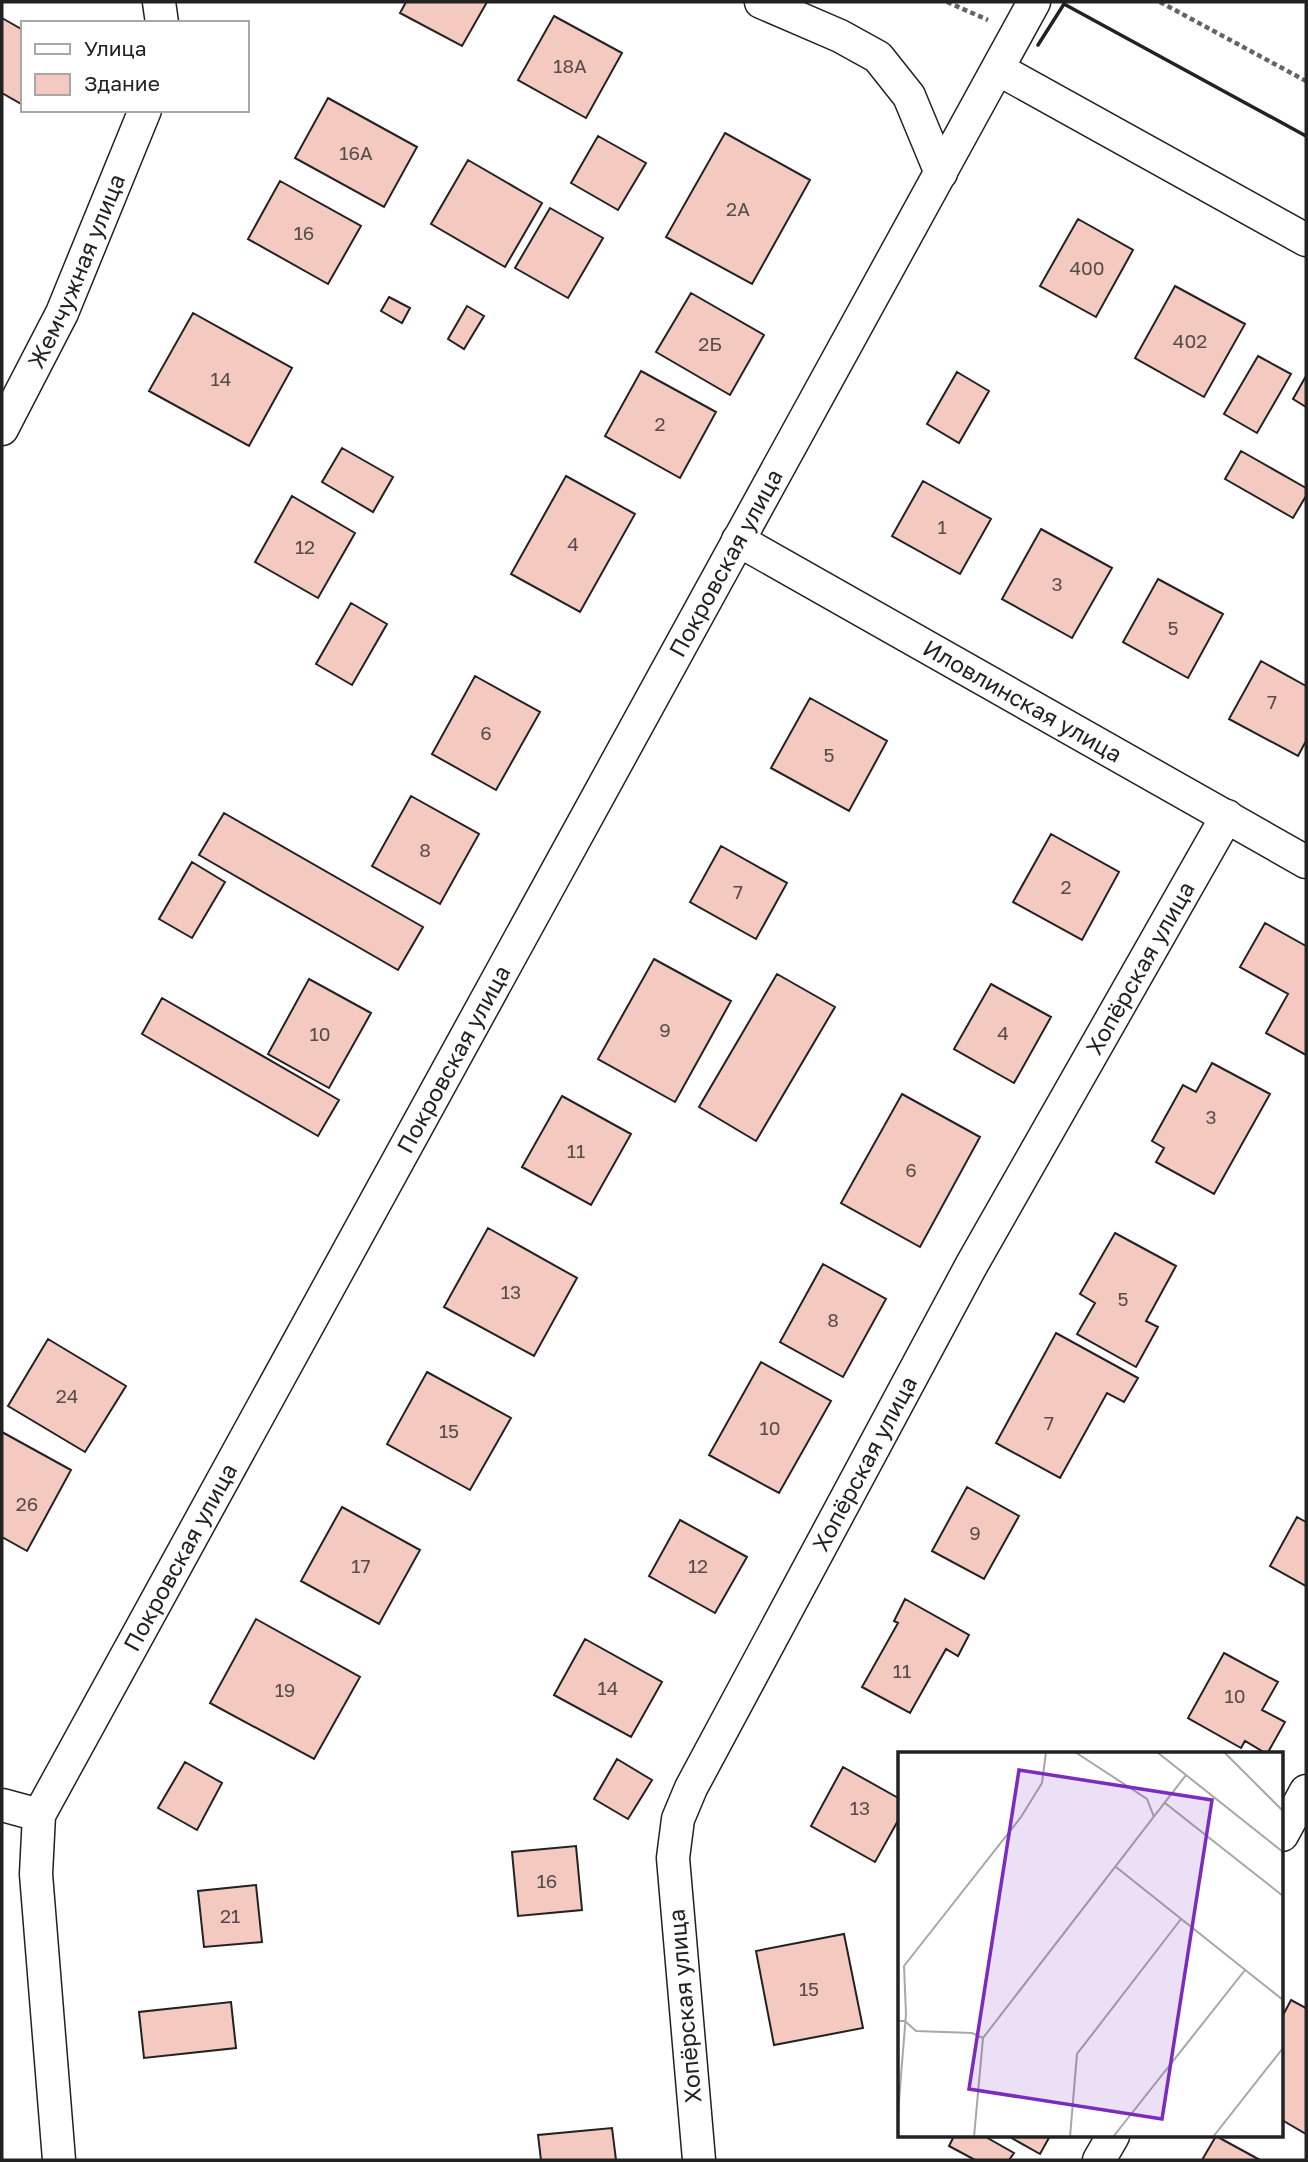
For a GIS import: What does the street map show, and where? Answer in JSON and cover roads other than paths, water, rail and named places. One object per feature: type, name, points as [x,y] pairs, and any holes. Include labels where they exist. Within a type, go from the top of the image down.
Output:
[{"type":"street","points":[[159,2],[162,21]]},
{"type":"street","points":[[761,2],[840,36],[878,57],[909,96],[941,173]]},
{"type":"street","name":"Покровская улица","points":[[59,2160],[36,1874],[38,1815],[1034,2]]},
{"type":"street","points":[[998,69],[1306,240]]},
{"type":"street","name":"Жемчужная улица","points":[[2,429],[62,313],[144,112]]},
{"type":"street","name":"Иловлинская улица","points":[[738,540],[1306,862]]},
{"type":"street","name":"Хопёрская улица","points":[[699,2160],[673,1858],[678,1819],[691,1788],[971,1266],[1227,816]]},
{"type":"street","points":[[1284,1831],[1306,1791]]},
{"type":"street","points":[[2,1805],[38,1815]]},
{"type":"street","points":[[1099,2160],[1112,2138]]}]
